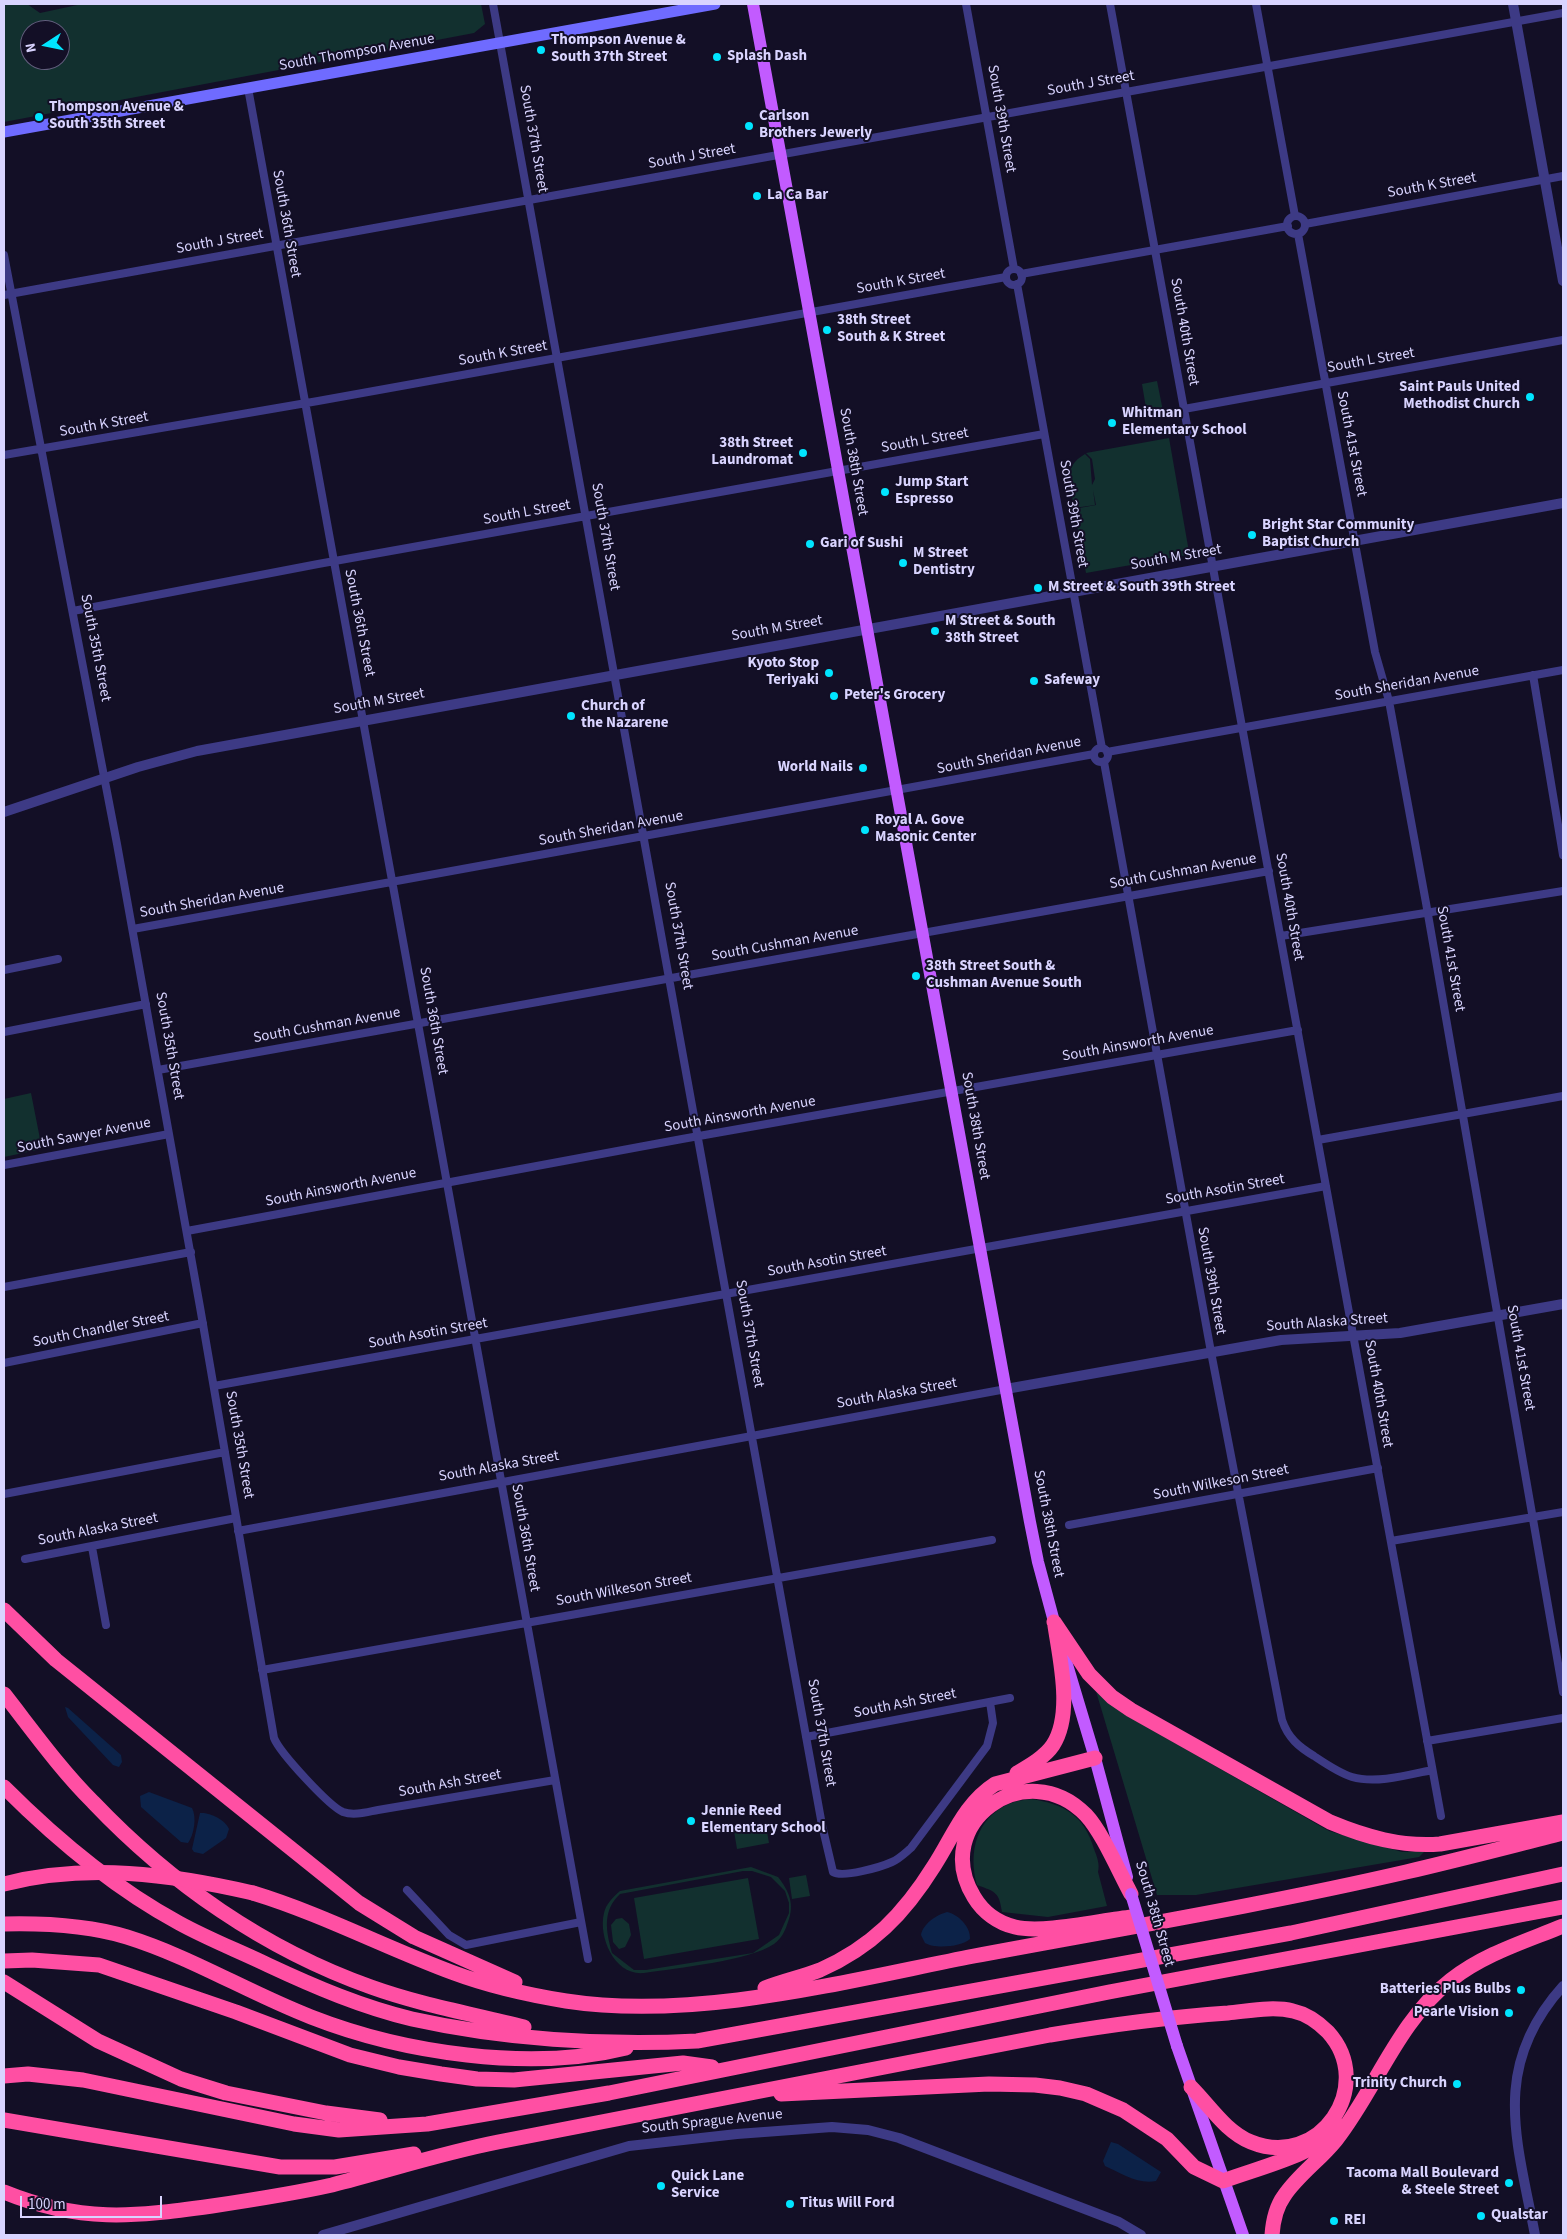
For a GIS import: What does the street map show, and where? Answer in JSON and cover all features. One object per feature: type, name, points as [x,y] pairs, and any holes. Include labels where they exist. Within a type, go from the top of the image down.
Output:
[{"type":"highway","points":[[4,1610],[56,1660],[359,1903],[384,1920],[438,1949],[495,1974],[565,2001]]},
{"type":"highway","points":[[733,1999],[818,1970],[853,1954],[870,1943],[884,1931],[917,1892],[970,1806],[995,1784],[1035,1762],[1053,1745],[1058,1734],[1063,1702],[1063,1680],[1054,1622]]},
{"type":"highway","points":[[1054,1622],[1098,1685],[1125,1706],[1322,1817],[1356,1833],[1380,1840],[1420,1846],[1563,1822]]},
{"type":"highway","points":[[4,1694],[68,1775],[138,1846],[192,1892],[258,1934],[293,1954],[377,1989],[444,2009],[571,2040]]},
{"type":"highway","points":[[995,1784],[1095,1758]]},
{"type":"highway","points":[[4,1787],[24,1808],[90,1863],[178,1922],[307,1983],[368,2007],[465,2029],[571,2040],[640,2044],[697,2042],[1291,1933],[1563,1874]]},
{"type":"highway","points":[[1131,1894],[1094,1826],[1078,1808],[1061,1797],[1032,1790],[1010,1794],[990,1805],[976,1818],[970,1828],[963,1858],[968,1886],[983,1910],[1000,1922],[1014,1927],[1039,1929],[1274,1899]]},
{"type":"highway","points":[[4,1884],[64,1874],[122,1872],[157,1874],[253,1893],[296,1906],[458,1975],[565,2001],[611,2006],[664,2006],[795,1990],[1274,1899],[1405,1872],[1563,1833]]},
{"type":"highway","points":[[4,2076],[28,2074],[82,2080],[294,2124],[339,2130],[427,2124],[538,2107],[1367,1942],[1563,1907]]},
{"type":"highway","points":[[4,1924],[63,1925],[126,1937],[157,1948],[312,2018],[391,2041],[436,2050],[482,2056],[536,2058],[600,2054],[640,2044]]},
{"type":"highway","points":[[1272,2235],[1276,2212],[1284,2196],[1336,2140],[1415,2018],[1438,1992],[1450,1981],[1487,1957],[1563,1926]]},
{"type":"highway","points":[[4,1961],[32,1960],[99,1965],[236,2012],[350,2055],[399,2068],[450,2076],[477,2080],[514,2080],[683,2063],[724,2069]]},
{"type":"highway","points":[[6,1984],[98,2041],[181,2079],[226,2093],[326,2113],[427,2124]]},
{"type":"highway","points":[[4,2192],[26,2201],[69,2212],[110,2217],[146,2216],[292,2193],[485,2145],[663,2109],[1081,2030],[1180,2017],[1264,2010],[1292,2010],[1314,2019],[1334,2039],[1346,2069],[1347,2084],[1336,2116],[1316,2135],[1303,2143],[1277,2148],[1262,2146],[1239,2136],[1191,2088]]},
{"type":"highway","points":[[663,2109],[790,2093],[990,2084],[1035,2085],[1086,2094],[1123,2110],[1167,2139],[1194,2167],[1223,2182],[1314,2149],[1347,2124]]},
{"type":"highway","points":[[4,2120],[280,2167],[335,2167],[485,2145]]},
{"type":"main road","name":"South Thompson Avenue","points":[[4,132],[715,4]]},
{"type":"main road","name":"South 38th Street","points":[[753,4],[1038,1562],[1095,1758],[1131,1894],[1177,2046],[1243,2235]]},
{"type":"street","name":"South 37th Street","points":[[493,4],[645,837],[806,1737],[833,1872],[848,1874],[884,1865],[896,1860],[911,1848],[987,1746],[993,1723],[990,1702]]},
{"type":"street","name":"South 39th Street","points":[[966,4],[1014,269]]},
{"type":"street","name":"South 40th Street","points":[[1110,4],[1441,1816]]},
{"type":"street","points":[[1256,4],[1295,216]]},
{"type":"street","points":[[1512,4],[1563,281]]},
{"type":"street","name":"South J Street","points":[[8,294],[1563,13]]},
{"type":"street","name":"South 36th Street","points":[[248,88],[420,1024],[475,1339],[588,1959]]},
{"type":"street","name":"South K Street","points":[[1305,224],[1563,176]]},
{"type":"street","points":[[1295,216],[1300,217],[1305,224],[1304,229],[1298,234],[1292,233],[1288,226],[1290,219],[1295,216]]},
{"type":"street","points":[[1022,274],[1021,281],[1017,284],[1009,283],[1006,276],[1009,270],[1014,269],[1022,274],[1288,226]]},
{"type":"street","name":"South 41st Street","points":[[1298,234],[1375,652],[1389,701],[1428,913],[1563,1692]]},
{"type":"street","name":"South 35th Street","points":[[4,256],[8,294],[73,611],[133,929],[214,1386],[272,1731],[278,1747],[333,1805],[349,1813]]},
{"type":"street","name":"South K Street","points":[[4,455],[557,359],[1006,276]]},
{"type":"street","name":"South 39th Street","points":[[1017,284],[1073,591],[1105,750]]},
{"type":"street","name":"South L Street","points":[[1184,409],[1563,340]]},
{"type":"street","name":"South L Street","points":[[73,611],[1044,434]]},
{"type":"street","name":"South M Street","points":[[4,812],[104,778],[196,750],[1563,503]]},
{"type":"street","name":"South Sheridan Avenue","points":[[1105,750],[1243,729],[1563,670]]},
{"type":"street","points":[[1533,675],[1563,855]]},
{"type":"street","points":[[1098,749],[1105,750],[1108,758],[1104,762],[1098,762],[1094,754],[1098,749]]},
{"type":"street","name":"South Sheridan Avenue","points":[[133,929],[1094,754]]},
{"type":"street","name":"South 39th Street","points":[[1104,762],[1237,1494],[1283,1724],[1288,1735],[1297,1744],[1325,1763],[1358,1778],[1378,1778],[1432,1770]]},
{"type":"street","name":"South Cushman Avenue","points":[[158,1070],[1269,871]]},
{"type":"street","points":[[1281,936],[1563,891]]},
{"type":"street","points":[[4,970],[58,959]]},
{"type":"street","points":[[4,1032],[146,1004]]},
{"type":"street","name":"South Ainsworth Avenue","points":[[187,1231],[698,1136],[1298,1030]]},
{"type":"street","points":[[1318,1140],[1563,1096]]},
{"type":"street","name":"South Sawyer Avenue","points":[[4,1165],[169,1134]]},
{"type":"street","name":"South Asotin Street","points":[[214,1386],[1326,1186]]},
{"type":"street","points":[[4,1287],[190,1252]]},
{"type":"street","name":"South Alaska Street","points":[[238,1530],[1292,1338],[1354,1337],[1400,1333],[1563,1304]]},
{"type":"street","name":"South Chandler Street","points":[[4,1363],[203,1323]]},
{"type":"street","points":[[4,1494],[225,1452]]},
{"type":"street","name":"South Wilkeson Street","points":[[1069,1525],[1378,1468]]},
{"type":"street","points":[[1391,1541],[1563,1512]]},
{"type":"street","name":"South Alaska Street","points":[[26,1559],[236,1518]]},
{"type":"street","name":"South Wilkeson Street","points":[[262,1670],[526,1621],[992,1540]]},
{"type":"street","points":[[92,1547],[106,1625]]},
{"type":"street","name":"South Ash Street","points":[[806,1737],[1010,1698]]},
{"type":"street","points":[[1427,1741],[1563,1718]]},
{"type":"street","name":"South Ash Street","points":[[349,1813],[378,1810],[555,1780]]},
{"type":"street","points":[[407,1890],[449,1936],[466,1945],[581,1922]]},
{"type":"street","points":[[1535,2235],[1516,2140],[1513,2101],[1517,2073],[1525,2045],[1546,2005],[1563,1986]]},
{"type":"street","name":"South Sprague Avenue","points":[[323,2235],[354,2231],[629,2146],[745,2133],[832,2127],[868,2130],[899,2138],[1102,2215],[1125,2225],[1141,2235]]},
{"type":"green space","points":[[4,4],[27,4],[40,13],[82,4],[481,4],[485,24],[474,33],[4,122]]},
{"type":"green space","points":[[1157,381],[1163,411],[1147,414],[1142,384]]},
{"type":"green space","points":[[1169,438],[1189,552],[1187,555],[1086,573],[1074,509],[1096,505],[1093,490],[1095,505],[1074,508],[1069,477],[1073,465],[1085,454],[1090,459],[1092,485],[1095,479],[1092,459],[1086,453]]},
{"type":"green space","points":[[31,1093],[42,1149],[4,1157],[4,1099]]},
{"type":"green space","points":[[1095,1688],[1122,1713],[1329,1831],[1402,1852],[1425,1851],[1419,1857],[1196,1895],[1157,1895]]},
{"type":"green space","points":[[1031,1799],[1063,1808],[1071,1813],[1085,1828],[1097,1858],[1098,1872],[1107,1906],[1048,1917],[1002,1912],[1000,1900],[996,1894],[977,1885],[974,1873],[974,1849],[982,1827],[998,1810],[1011,1803]]},
{"type":"green space","points":[[766,1826],[769,1843],[737,1849],[734,1831]]},
{"type":"green space","points":[[751,1867],[778,1877],[788,1893],[791,1909],[787,1925],[781,1937],[774,1944],[763,1950],[748,1955],[712,1963],[644,1973],[634,1972],[617,1962],[606,1944],[604,1933],[605,1910],[610,1901],[620,1891]],"holes":[[[743,1871],[752,1871],[771,1877],[785,1891],[789,1903],[789,1913],[779,1935],[753,1953],[646,1970],[634,1970],[612,1953],[607,1929],[608,1914],[610,1907],[620,1894]]]},
{"type":"green space","points":[[806,1875],[810,1896],[792,1899],[789,1878]]},
{"type":"green space","points":[[748,1878],[759,1939],[644,1959],[634,1898]]},
{"type":"green space","points":[[622,1918],[629,1924],[631,1935],[625,1947],[619,1949],[613,1942],[611,1925],[616,1919]]},
{"type":"water","points":[[65,1707],[121,1755],[122,1762],[119,1767],[113,1765],[68,1717]]},
{"type":"water","points":[[149,1792],[192,1808],[194,1812],[194,1826],[188,1843],[181,1842],[141,1807],[140,1796]]},
{"type":"water","points":[[200,1813],[217,1817],[229,1829],[226,1838],[203,1854],[194,1852],[192,1849]]},
{"type":"water","points":[[947,1912],[955,1915],[963,1922],[970,1934],[970,1939],[961,1944],[948,1946],[935,1946],[925,1943],[921,1935],[924,1927],[934,1918]]},
{"type":"water","points":[[1111,2142],[1118,2144],[1161,2172],[1156,2181],[1137,2180],[1105,2166],[1103,2161]]},
{"type":"place","name":"Thompson Avenue & South 37th Street","points":[[541,50]]},
{"type":"place","name":"Splash Dash","points":[[717,57]]},
{"type":"place","name":"Thompson Avenue & South 35th Street","points":[[39,117]]},
{"type":"place","name":"Carlson Brothers Jewerly","points":[[749,126]]},
{"type":"place","name":"La Ca Bar","points":[[757,196]]},
{"type":"place","name":"38th Street South & K Street","points":[[827,330]]},
{"type":"place","name":"Saint Pauls United Methodist Church","points":[[1530,397]]},
{"type":"place","name":"Whitman Elementary School","points":[[1112,423]]},
{"type":"place","name":"38th Street Laundromat","points":[[803,453]]},
{"type":"place","name":"Jump Start Espresso","points":[[885,492]]},
{"type":"place","name":"Bright Star Community Baptist Church","points":[[1252,535]]},
{"type":"place","name":"Gari of Sushi","points":[[810,544]]},
{"type":"place","name":"M Street Dentistry","points":[[903,563]]},
{"type":"place","name":"M Street & South 39th Street","points":[[1038,588]]},
{"type":"place","name":"M Street & South 38th Street","points":[[935,631]]},
{"type":"place","name":"Kyoto Stop Teriyaki","points":[[829,673]]},
{"type":"place","name":"Safeway","points":[[1034,681]]},
{"type":"place","name":"Peter's Grocery","points":[[834,696]]},
{"type":"place","name":"Church of the Nazarene","points":[[571,716]]},
{"type":"place","name":"World Nails","points":[[863,768]]},
{"type":"place","name":"Royal A. Gove Masonic Center","points":[[865,830]]},
{"type":"place","name":"38th Street South & Cushman Avenue South","points":[[916,976]]},
{"type":"place","name":"Jennie Reed Elementary School","points":[[691,1821]]},
{"type":"place","name":"Batteries Plus Bulbs","points":[[1521,1990]]},
{"type":"place","name":"Pearle Vision","points":[[1509,2013]]},
{"type":"place","name":"Trinity Church","points":[[1457,2084]]},
{"type":"place","name":"Tacoma Mall Boulevard & Steele Street","points":[[1509,2183]]},
{"type":"place","name":"Quick Lane Service","points":[[661,2186]]},
{"type":"place","name":"Titus Will Ford","points":[[790,2204]]},
{"type":"place","name":"Qualstar","points":[[1481,2216]]},
{"type":"place","name":"REI","points":[[1334,2221]]}]
